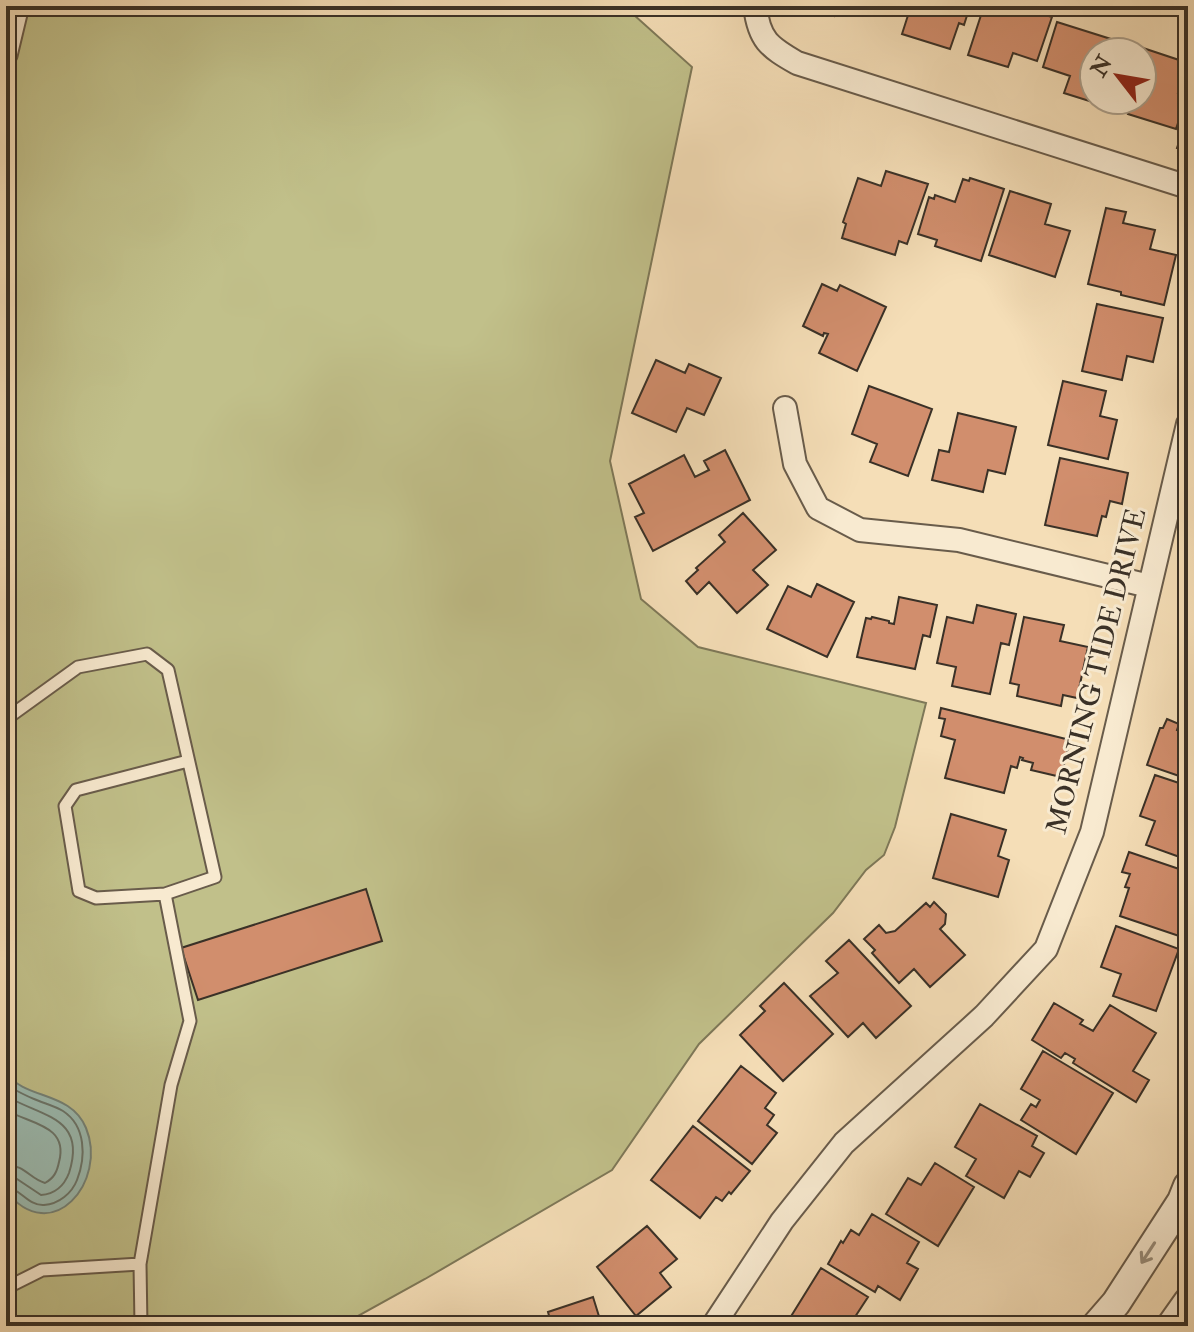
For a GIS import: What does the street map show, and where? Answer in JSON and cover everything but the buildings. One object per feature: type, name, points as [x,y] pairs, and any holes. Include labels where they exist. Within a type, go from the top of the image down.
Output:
[{"type":"street","points":[[755,6],[757,22],[770,47],[797,63],[1188,187]]},
{"type":"street","points":[[785,408],[795,464],[818,508],[860,530],[959,540],[1149,586]]},
{"type":"street","name":"MORNING TIDE DRIVE","points":[[715,1325],[782,1221],[844,1143],[984,1016],[1046,949],[1092,832],[1188,424]]},
{"type":"street","points":[[1096,1326],[1116,1303],[1182,1201],[1188,1186]]},
{"type":"street","points":[[1171,1326],[1188,1302]]},
{"type":"lane","points":[[6,64],[11,56],[23,6]]},
{"type":"lane","points":[[6,719],[78,667],[147,654],[168,670],[215,877],[165,894],[96,898],[79,891],[65,806],[76,790],[188,761]]},
{"type":"lane","points":[[141,1326],[140,1264],[171,1085],[190,1021],[165,894]]},
{"type":"lane","points":[[6,1288],[42,1270],[140,1264]]},
{"type":"shaded area","points":[[6,6],[624,6],[692,67],[610,461],[641,599],[698,647],[926,703],[895,827],[884,855],[866,870],[833,913],[699,1044],[612,1170],[340,1326],[6,1326]]},
{"type":"water","points":[[6,1073],[25,1088],[70,1108],[86,1128],[91,1148],[89,1168],[82,1187],[72,1201],[57,1211],[41,1213],[24,1207],[6,1191]]}]
